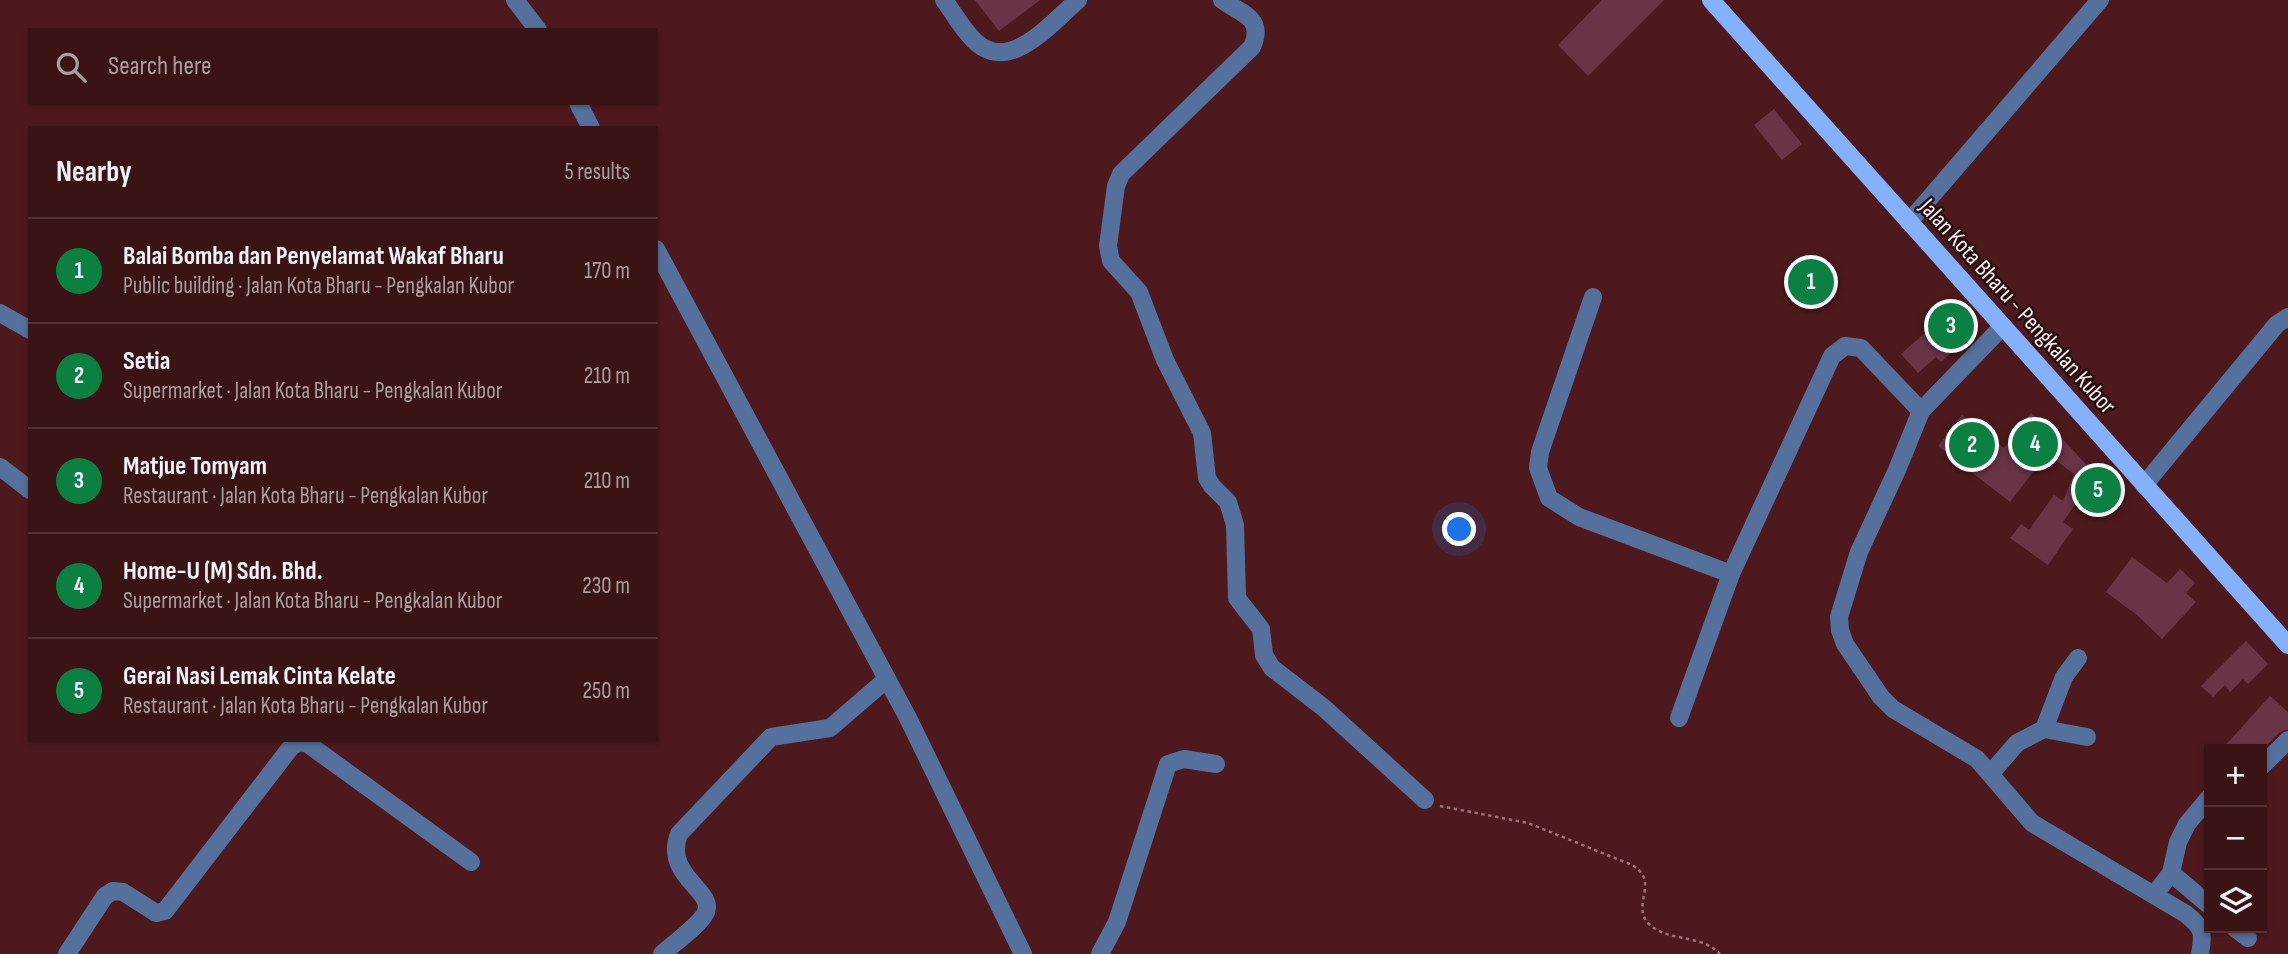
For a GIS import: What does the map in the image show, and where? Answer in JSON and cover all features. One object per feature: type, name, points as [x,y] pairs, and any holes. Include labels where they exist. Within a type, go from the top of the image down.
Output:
[{"type":"main road","name":"Jalan Kota Bharu - Pengkalan Kubor","points":[[1711,0],[2288,645]]},
{"type":"street","points":[[515,0],[536,28]]},
{"type":"street","points":[[944,0],[971,38],[988,51],[1004,53],[1022,48],[1078,0]]},
{"type":"street","points":[[1222,0],[1254,22],[1256,35],[1252,47],[1121,174],[1116,186],[1109,256],[1139,292],[1165,360],[1202,433],[1207,478],[1228,502],[1235,525],[1237,598],[1261,629],[1266,660],[1272,668],[1324,708],[1425,800]]},
{"type":"street","points":[[1909,222],[2100,0]]},
{"type":"street","points":[[579,105],[590,126]]},
{"type":"street","points":[[658,253],[887,679],[1023,954]]},
{"type":"street","points":[[1593,298],[1539,452],[1538,468],[1549,498],[1579,517],[1731,574]]},
{"type":"street","points":[[0,313],[28,329]]},
{"type":"street","points":[[2144,485],[2277,324],[2288,317]]},
{"type":"street","points":[[2003,326],[1922,411],[1859,552],[1839,617],[1840,630],[1845,645],[1887,703],[1977,759],[2035,825],[2186,914],[2203,935],[2200,954]]},
{"type":"street","points":[[1679,718],[1731,574],[1827,363],[1838,350],[1853,345],[1868,353],[1922,411]]},
{"type":"street","points":[[0,467],[28,488]]},
{"type":"street","points":[[2044,729],[2064,677],[2078,657]]},
{"type":"street","points":[[662,954],[700,920],[706,913],[707,906],[704,898],[678,865],[675,854],[679,834],[771,737],[830,728],[887,679]]},
{"type":"street","points":[[1992,773],[2017,743],[2044,729],[2087,737]]},
{"type":"street","points":[[2267,761],[2288,740]]},
{"type":"street","points":[[67,954],[105,896],[113,891],[122,892],[156,913],[165,911],[291,747],[299,742],[308,744],[471,862]]},
{"type":"street","points":[[1100,954],[1117,922],[1168,764],[1184,759],[1216,764]]},
{"type":"street","points":[[2154,895],[2171,873],[2178,842],[2187,824],[2204,804]]},
{"type":"street","points":[[2171,873],[2204,901]]},
{"type":"path","points":[[1425,800],[1437,806],[1528,823],[1632,865],[1642,873],[1646,884],[1642,910],[1647,922],[1658,930],[1707,945],[1720,954]]},
{"type":"building","points":[[975,0],[1040,0],[999,31]]},
{"type":"building","points":[[1602,0],[1664,0],[1588,76],[1558,45]]},
{"type":"building","points":[[1774,109],[1802,144],[1782,160],[1754,125]]},
{"type":"building","points":[[1952,309],[1973,332],[1941,362],[1936,357],[1918,373],[1901,354]]},
{"type":"building","points":[[2031,413],[2058,434],[2120,501],[2111,509],[2085,490],[2063,522],[2073,529],[2048,565],[2010,538],[2021,524],[2029,530],[2054,495],[2063,501],[2074,474],[2047,454],[2010,502],[1938,446],[1962,415],[2004,448]]},
{"type":"building","points":[[2132,557],[2167,583],[2180,569],[2195,583],[2186,593],[2196,602],[2162,639],[2138,616],[2106,592]]},
{"type":"building","points":[[2246,641],[2268,664],[2248,684],[2243,679],[2230,692],[2225,685],[2213,697],[2201,686]]},
{"type":"building","points":[[2270,696],[2288,712],[2288,729],[2280,732],[2267,745],[2227,744]]},
{"type":"place","name":"Balai Bomba dan Penyelamat Wakaf Bharu","points":[[1811,282]]},
{"type":"place","name":"Matjue Tomyam","points":[[1951,326]]},
{"type":"place","name":"Home-U (M) Sdn. Bhd.","points":[[2035,444]]},
{"type":"place","name":"Setia","points":[[1972,445]]},
{"type":"place","name":"Gerai Nasi Lemak Cinta Kelate","points":[[2098,490]]}]
